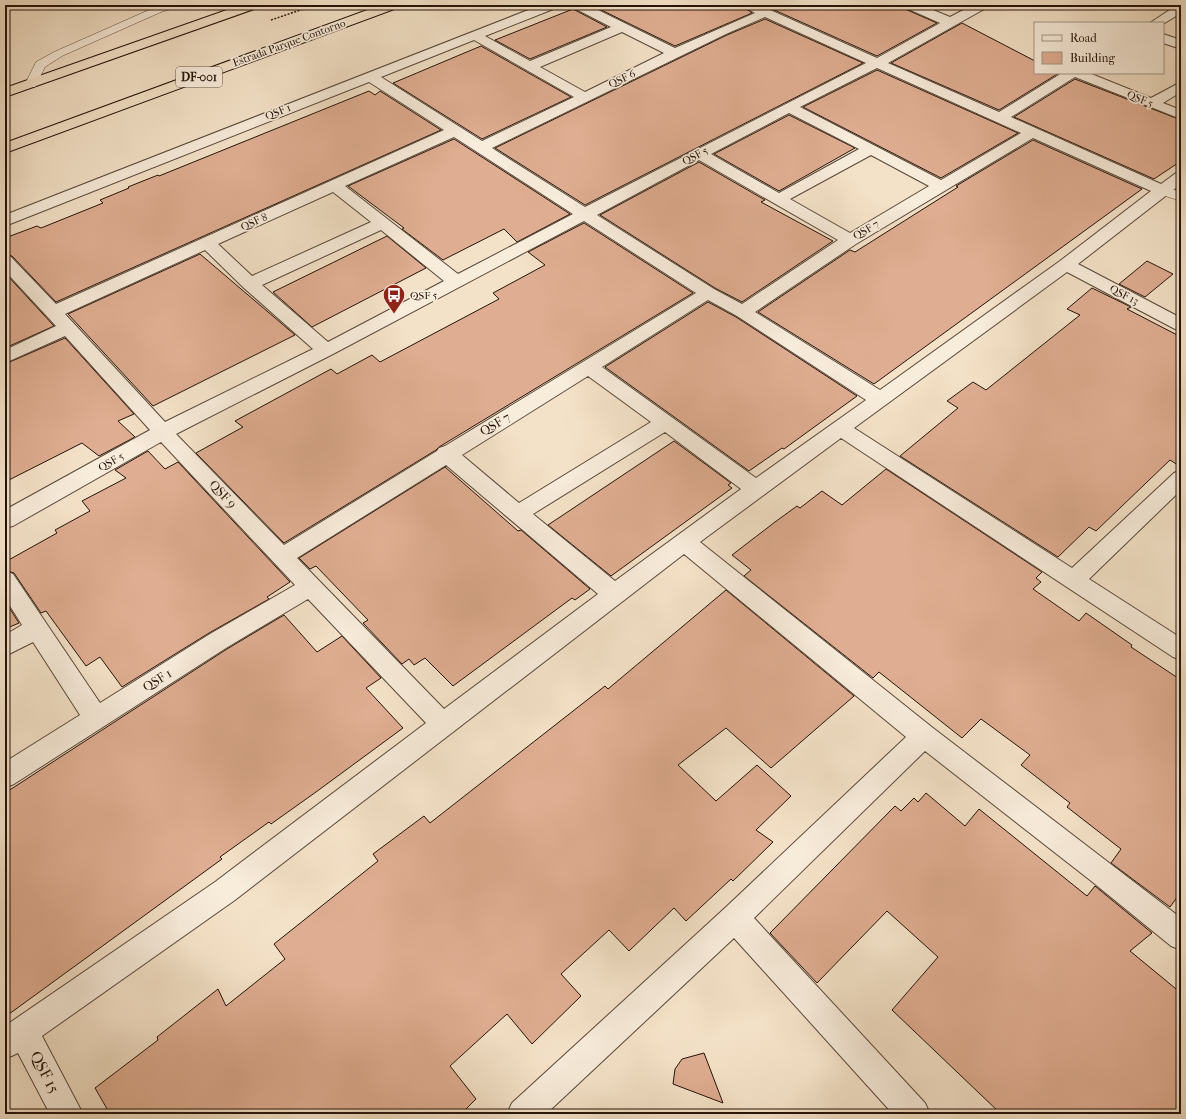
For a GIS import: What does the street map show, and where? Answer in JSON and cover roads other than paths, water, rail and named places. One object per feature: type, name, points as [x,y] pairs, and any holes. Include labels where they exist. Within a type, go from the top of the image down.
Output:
[{"type":"highway","points":[[5,93],[232,8],[253,5]]},
{"type":"highway","name":"Estrada Parque Contorno","points":[[5,148],[393,5]]},
{"type":"street","name":"QSF 1","points":[[5,221],[552,5]]},
{"type":"street","points":[[578,5],[674,53]]},
{"type":"street","points":[[748,5],[1171,193]]},
{"type":"street","points":[[910,5],[950,22]]},
{"type":"street","name":"QSF 5","points":[[5,520],[163,432],[457,282],[789,107],[877,63],[982,5]]},
{"type":"street","points":[[1158,22],[1181,8]]},
{"type":"street","name":"QSF 6","points":[[480,148],[674,53],[721,31],[765,13]]},
{"type":"street","points":[[530,66],[622,27]]},
{"type":"street","points":[[474,35],[584,97]]},
{"type":"street","points":[[1164,38],[1181,44]]},
{"type":"street","points":[[1001,117],[1070,74]]},
{"type":"street","name":"QSF 5","points":[[1080,74],[1181,115]]},
{"type":"street","points":[[369,76],[584,214],[882,400]]},
{"type":"street","points":[[1152,103],[1181,86]]},
{"type":"street","points":[[789,107],[941,186]]},
{"type":"street","name":"QSF 8","points":[[54,312],[454,131]]},
{"type":"street","name":"QSF 7","points":[[699,154],[850,240],[1032,132]]},
{"type":"street","points":[[779,199],[871,149]]},
{"type":"street","points":[[14,1038],[225,891],[444,726],[614,594],[756,489],[840,428],[882,400],[1066,265],[1171,193],[1181,176]]},
{"type":"street","points":[[335,186],[457,282]]},
{"type":"street","points":[[250,284],[383,223]]},
{"type":"street","points":[[743,312],[850,240]]},
{"type":"street","points":[[208,242],[250,284],[326,350]]},
{"type":"street","name":"QSF 9","points":[[5,261],[54,312],[163,432],[444,726]]},
{"type":"street","name":"QSF 13","points":[[1066,265],[1181,325]]},
{"type":"street","name":"QSF 7","points":[[283,556],[446,453],[590,367],[708,292]]},
{"type":"street","points":[[5,357],[67,328]]},
{"type":"street","points":[[590,367],[756,489]]},
{"type":"street","points":[[519,513],[665,423]]},
{"type":"street","points":[[840,428],[1181,650]]},
{"type":"street","points":[[446,453],[614,594]]},
{"type":"street","points":[[1074,579],[1180,481]]},
{"type":"street","points":[[685,542],[924,736],[1100,871],[1181,936]]},
{"type":"street","points":[[5,580],[96,718]]},
{"type":"street","name":"QSF 1","points":[[5,776],[218,641],[310,587]]},
{"type":"street","points":[[5,646],[37,628]]},
{"type":"street","points":[[534,1110],[924,736]]},
{"type":"street","points":[[735,918],[914,1114]]},
{"type":"street","name":"QSF 15","points":[[14,1038],[67,1114]]},
{"type":"lane","points":[[31,84],[40,65],[58,54],[154,8],[174,5]]},
{"type":"place","name":"QSF 5","points":[[394,314]]}]
